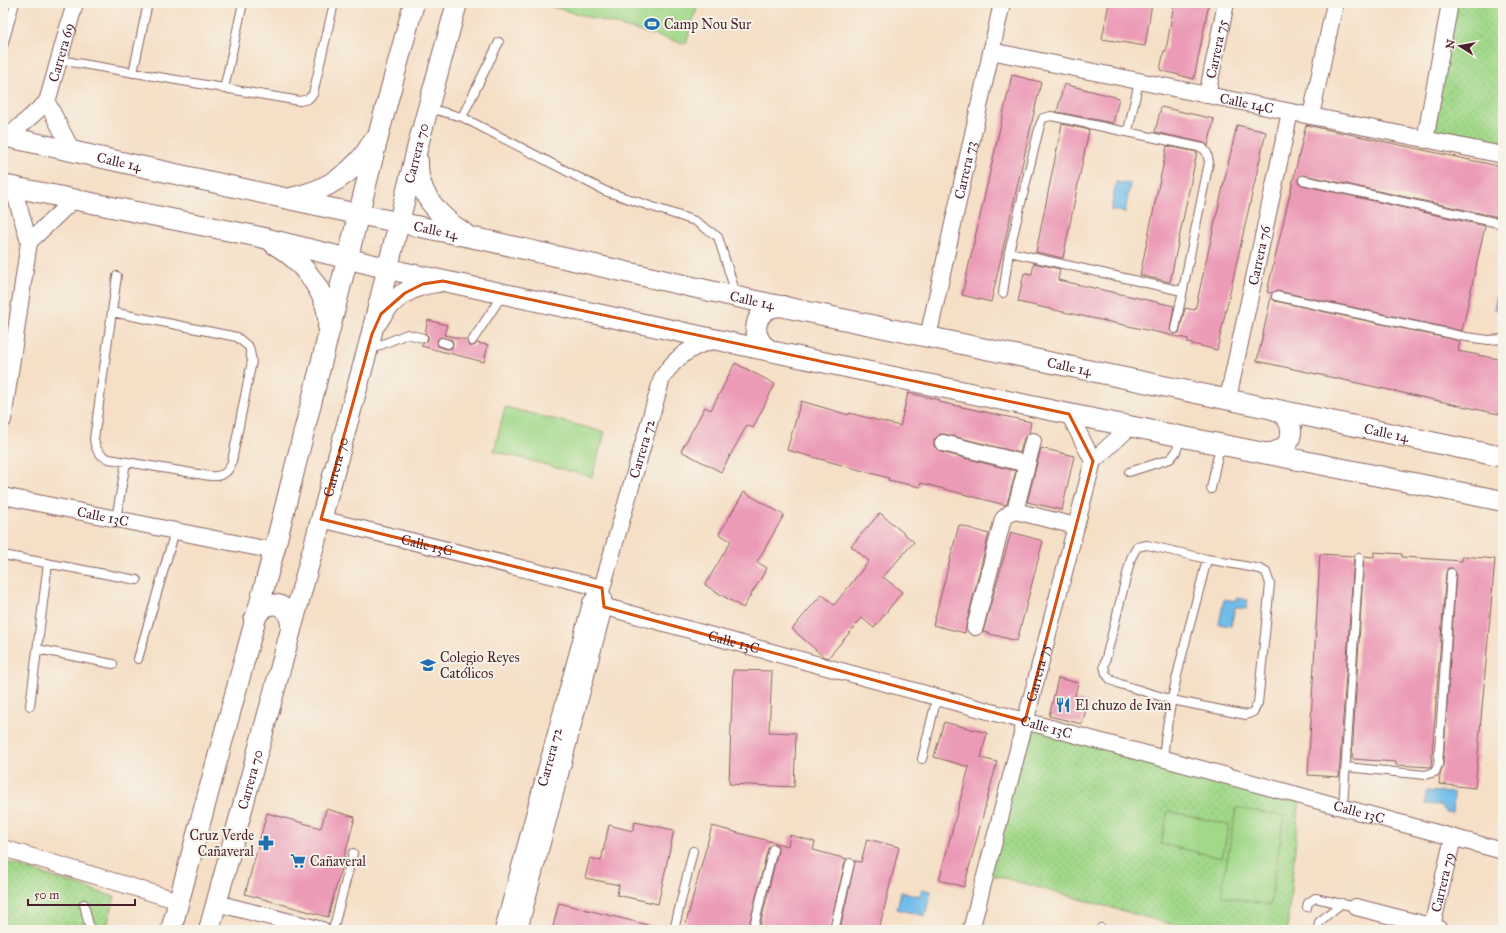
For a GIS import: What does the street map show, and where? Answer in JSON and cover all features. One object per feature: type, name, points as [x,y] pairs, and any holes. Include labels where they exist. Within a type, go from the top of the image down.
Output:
[{"type":"street","name":"Carrera 69","points":[[47,102],[75,3]]},
{"type":"street","points":[[171,930],[254,620],[274,551],[358,214],[414,3]]},
{"type":"street","name":"Carrera 70","points":[[208,930],[368,348],[419,142],[457,3]]},
{"type":"street","name":"Carrera 73","points":[[928,337],[1002,3]]},
{"type":"street","name":"Carrera 75","points":[[1207,96],[1226,3]]},
{"type":"street","points":[[1311,116],[1335,3]]},
{"type":"street","points":[[1425,140],[1450,3]]},
{"type":"street","name":"Calle 14C","points":[[991,52],[1503,155]]},
{"type":"street","points":[[6,137],[47,102],[72,151]]},
{"type":"street","name":"Carrera 76","points":[[1228,398],[1290,112]]},
{"type":"street","points":[[289,199],[326,187],[343,176],[358,162],[370,147],[380,128]]},
{"type":"street","name":"Calle 14","points":[[6,137],[488,241],[737,297],[1228,398],[1503,457]]},
{"type":"street","points":[[419,142],[418,164],[422,186],[433,206],[448,223],[467,235],[488,241]]},
{"type":"street","points":[[8,186],[260,237],[388,269],[1069,414],[1503,501]]},
{"type":"street","points":[[4,412],[29,242],[8,186]]},
{"type":"street","points":[[29,242],[73,200]]},
{"type":"street","points":[[260,237],[293,257],[306,270],[313,280],[324,304],[329,322],[327,339]]},
{"type":"street","points":[[368,348],[381,314],[396,299],[418,286],[443,281]]},
{"type":"street","points":[[772,351],[762,345],[759,340],[757,335],[757,323],[759,318],[766,310],[783,306]]},
{"type":"street","name":"Carrera 72","points":[[519,930],[602,588],[662,378],[672,364],[685,352],[701,344],[718,340]]},
{"type":"street","points":[[1263,452],[1270,453],[1284,448],[1291,436],[1290,421],[1286,416],[1273,408]]},
{"type":"street","points":[[1069,414],[1093,461],[1131,426]]},
{"type":"street","points":[[1015,511],[1033,440]]},
{"type":"street","points":[[943,443],[1027,464]]},
{"type":"street","name":"Carrera 75","points":[[971,930],[1093,461]]},
{"type":"street","name":"Calle 13C","points":[[3,496],[274,551]]},
{"type":"street","points":[[974,626],[1003,519],[1015,511],[1076,526]]},
{"type":"street","name":"Calle 13C","points":[[321,519],[602,588]]},
{"type":"street","points":[[254,620],[259,611],[267,605],[277,605],[286,609],[291,618],[291,628]]},
{"type":"street","name":"Carrera 72","points":[[503,930],[598,605]]},
{"type":"street","name":"Calle 13C","points":[[598,605],[1503,851]]},
{"type":"street","name":"Carrera 79","points":[[1436,928],[1453,838]]},
{"type":"street","points":[[3,848],[179,901]]},
{"type":"street","points":[[216,903],[322,930]]},
{"type":"street","points":[[1349,905],[1436,928]]},
{"type":"lane","points":[[3,46],[15,3]]},
{"type":"lane","points":[[133,73],[148,3]]},
{"type":"lane","points":[[224,89],[243,3]]},
{"type":"lane","points":[[59,60],[293,100],[308,99],[313,94],[316,85],[334,3]]},
{"type":"lane","points":[[462,117],[499,42]]},
{"type":"lane","points":[[1128,131],[1139,81]]},
{"type":"lane","points":[[428,108],[462,117],[605,191],[695,221],[718,237],[737,297]]},
{"type":"lane","points":[[1003,293],[1009,252],[1040,124],[1043,118],[1051,116],[1128,131],[1203,148],[1207,154],[1209,162],[1175,329]]},
{"type":"lane","points":[[1303,180],[1503,224]]},
{"type":"lane","points":[[1009,252],[1182,290]]},
{"type":"lane","points":[[112,312],[237,337],[244,341],[251,354],[252,361],[232,461],[226,474],[210,476],[126,462],[104,457],[96,450],[94,444],[116,276]]},
{"type":"lane","points":[[472,342],[503,294]]},
{"type":"lane","points":[[1276,296],[1466,337],[1489,340],[1503,339]]},
{"type":"lane","points":[[368,348],[407,334],[423,338]]},
{"type":"lane","points":[[1129,472],[1170,458],[1176,452],[1181,436]]},
{"type":"lane","points":[[1211,489],[1220,444]]},
{"type":"lane","points":[[116,519],[126,462]]},
{"type":"lane","points":[[138,658],[175,531]]},
{"type":"lane","points":[[1147,545],[1207,559],[1260,569],[1266,572],[1270,584],[1258,703],[1253,712],[1246,715],[1172,700],[1111,680],[1106,674],[1104,666],[1131,558],[1137,547],[1147,545]]},
{"type":"lane","points":[[3,555],[138,580]]},
{"type":"lane","points":[[1344,808],[1359,558]]},
{"type":"lane","points":[[1163,759],[1165,735],[1172,700],[1207,559]]},
{"type":"lane","points":[[30,706],[48,563]]},
{"type":"lane","points":[[1346,767],[1425,775],[1435,772],[1438,765],[1451,573]]},
{"type":"lane","points":[[37,649],[114,664]]},
{"type":"lane","points":[[922,759],[937,697]]},
{"type":"lane","points":[[753,930],[773,849]]},
{"type":"lane","points":[[674,930],[693,851]]},
{"type":"lane","points":[[333,930],[353,853]]},
{"type":"lane","points":[[834,930],[850,863]]},
{"type":"lane","points":[[1307,907],[1308,903],[1315,898],[1349,905]]},
{"type":"lane","points":[[84,904],[90,930]]},
{"type":"lane","points":[[1318,930],[1319,922],[1349,905]]},
{"type":"highlighted area","points":[[443,281],[1069,414],[1093,461],[1025,721],[604,607],[602,588],[321,519],[372,334],[381,314],[405,293],[423,284]]},
{"type":"green space","name":"Camp Nou Sur","points":[[538,3],[698,3],[686,44]]},
{"type":"green space","points":[[1450,3],[1503,3],[1503,155],[1425,140]]},
{"type":"green space","points":[[505,407],[605,432],[592,477],[494,451]]},
{"type":"green space","points":[[1025,721],[1300,796],[1287,930],[1192,930],[986,873]]},
{"type":"green space","points":[[1236,808],[1284,816],[1270,905],[1221,896]]},
{"type":"green space","points":[[1168,811],[1229,825],[1222,858],[1161,844]]},
{"type":"green space","points":[[3,861],[115,897],[106,930],[3,930]]},
{"type":"water","points":[[1116,182],[1130,184],[1125,212],[1111,210]]},
{"type":"water","points":[[1500,279],[1503,279],[1503,310],[1494,309]]},
{"type":"water","points":[[1237,598],[1248,600],[1246,609],[1235,607],[1231,626],[1219,624],[1224,599],[1236,601]]},
{"type":"water","points":[[1426,791],[1454,793],[1453,813],[1446,812],[1440,805],[1425,804]]},
{"type":"water","points":[[922,889],[931,891],[925,916],[897,909],[901,892],[920,896]]},
{"type":"building","points":[[1109,3],[1152,3],[1145,46],[1102,39]]},
{"type":"building","points":[[1174,3],[1209,3],[1194,79],[1160,70],[1164,51],[1166,51]]},
{"type":"building","points":[[1012,75],[1041,82],[991,302],[962,295]]},
{"type":"building","points":[[1064,84],[1119,98],[1113,123],[1057,112]]},
{"type":"building","points":[[1161,107],[1214,119],[1208,146],[1204,143],[1155,132]]},
{"type":"building","points":[[1062,124],[1089,130],[1063,258],[1036,252]]},
{"type":"building","points":[[1237,125],[1266,132],[1217,350],[1188,343],[1188,339],[1018,302],[1024,273],[1032,274],[1034,263],[1060,269],[1058,280],[1174,306],[1170,330],[1174,334],[1179,333],[1185,308],[1195,310]]},
{"type":"building","points":[[1306,125],[1503,167],[1503,218],[1304,175],[1298,178],[1298,182],[1302,185],[1485,226],[1462,331],[1277,291],[1272,293],[1267,292]]},
{"type":"building","points":[[1167,146],[1197,152],[1170,282],[1140,275]]},
{"type":"building","points":[[1271,297],[1275,301],[1460,341],[1458,351],[1503,360],[1503,415],[1257,361]]},
{"type":"building","points":[[428,320],[447,325],[444,335],[467,340],[469,346],[474,346],[477,343],[488,345],[484,362],[421,346],[428,340],[428,336],[425,333]],"holes":[[[441,337],[452,340],[452,348],[447,349],[438,346],[437,340]]]},
{"type":"building","points":[[735,363],[775,384],[753,428],[747,425],[721,472],[681,451],[705,407],[711,410]]},
{"type":"building","points":[[908,393],[940,400],[939,402],[1031,422],[1029,433],[1024,438],[1020,453],[945,434],[940,434],[934,440],[934,446],[941,452],[1016,471],[1007,504],[1005,505],[921,483],[920,487],[888,480],[889,478],[787,450],[801,401],[849,415],[849,413],[900,426]]},
{"type":"building","points":[[1041,448],[1074,456],[1062,510],[1027,502]]},
{"type":"building","points":[[744,492],[784,515],[757,562],[767,568],[743,608],[705,585],[731,541],[719,534]]},
{"type":"building","points":[[880,513],[914,542],[883,577],[902,592],[874,628],[862,618],[828,658],[824,657],[792,629],[822,594],[834,605],[869,561],[851,546]]},
{"type":"building","points":[[959,525],[989,534],[965,633],[933,625]]},
{"type":"building","points":[[1011,532],[1043,541],[1017,641],[983,632]]},
{"type":"building","points":[[1374,552],[1402,554],[1402,557],[1462,561],[1463,556],[1495,559],[1475,788],[1439,784],[1443,765],[1456,573],[1452,568],[1448,568],[1446,573],[1431,767],[1396,765],[1396,762],[1352,759],[1364,556],[1374,557]]},
{"type":"building","points":[[1320,554],[1354,556],[1339,777],[1308,775]]},
{"type":"building","points":[[733,670],[772,671],[769,732],[796,733],[794,787],[729,784]]},
{"type":"building","points":[[1058,678],[1078,683],[1074,699],[1088,702],[1082,724],[1049,716]]},
{"type":"building","points":[[944,722],[987,733],[981,758],[997,762],[964,887],[939,880],[969,767],[934,757]]},
{"type":"building","name":"Cañaveral","points":[[326,809],[355,817],[328,917],[245,894],[267,813],[321,828]]},
{"type":"building","points":[[635,822],[674,830],[658,904],[617,895],[619,885],[585,878],[590,858],[601,861],[609,825],[633,831]]},
{"type":"building","points":[[712,826],[788,846],[790,835],[815,842],[813,850],[847,859],[845,862],[829,930],[759,930],[778,850],[777,845],[774,844],[768,848],[748,930],[684,930]]},
{"type":"building","points":[[867,839],[899,847],[879,930],[840,930],[855,861],[861,862]]},
{"type":"building","points":[[559,903],[652,926],[651,930],[552,930]]},
{"type":"place","name":"Camp Nou Sur","points":[[652,24]]},
{"type":"place","name":"Colegio Reyes Católicos","points":[[428,665]]},
{"type":"place","name":"El chuzo de Ivan","points":[[1063,705]]},
{"type":"place","name":"Cruz Verde Cañaveral","points":[[266,843]]},
{"type":"place","name":"Cañaveral","points":[[298,861]]}]
